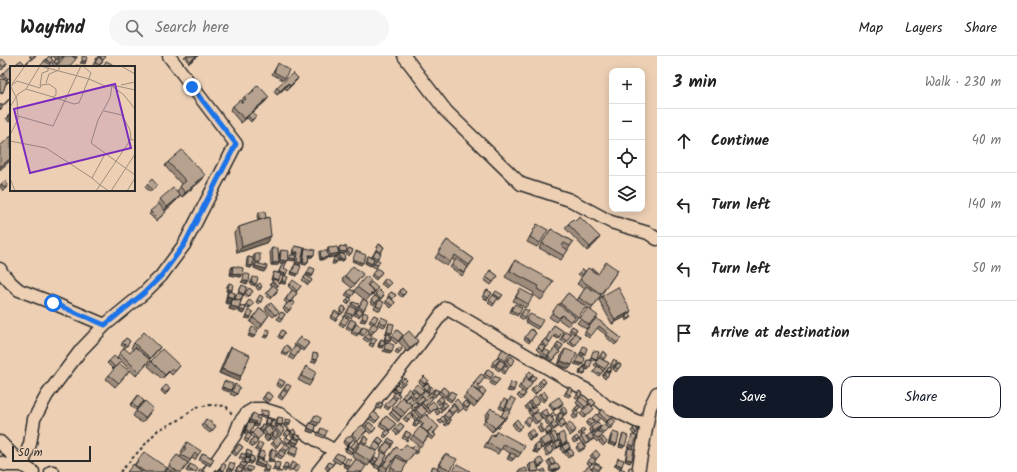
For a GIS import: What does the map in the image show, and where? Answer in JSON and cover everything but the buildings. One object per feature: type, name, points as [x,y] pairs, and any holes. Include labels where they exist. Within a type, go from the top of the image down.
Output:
[{"type":"street","points":[[33,66],[45,56]]},
{"type":"street","points":[[22,465],[30,444],[34,419],[47,395],[81,350],[105,325],[144,293],[161,276],[184,245],[236,144],[169,56]]},
{"type":"street","points":[[404,56],[446,111],[521,184],[570,200],[611,222],[648,233],[657,239]]},
{"type":"street","points":[[0,99],[10,89]]},
{"type":"street","points":[[0,268],[2,273],[19,290],[105,325]]},
{"type":"street","points":[[318,472],[418,346],[446,308],[577,385],[590,391],[606,406],[646,424]]},
{"type":"street","points":[[638,472],[650,407],[657,393]]},
{"type":"street","points":[[209,472],[235,435],[240,422],[247,413],[254,409],[263,409],[282,415],[298,428],[372,472]]},
{"type":"street","points":[[0,442],[22,465],[33,472]]},
{"type":"street","points":[[0,463],[7,465],[22,465]]},
{"type":"path","points":[[120,472],[158,430],[179,420],[196,407],[211,404],[226,406],[240,422]]},
{"type":"route","points":[[53,303],[105,325],[144,293],[161,276],[184,245],[236,144],[192,87]]}]
